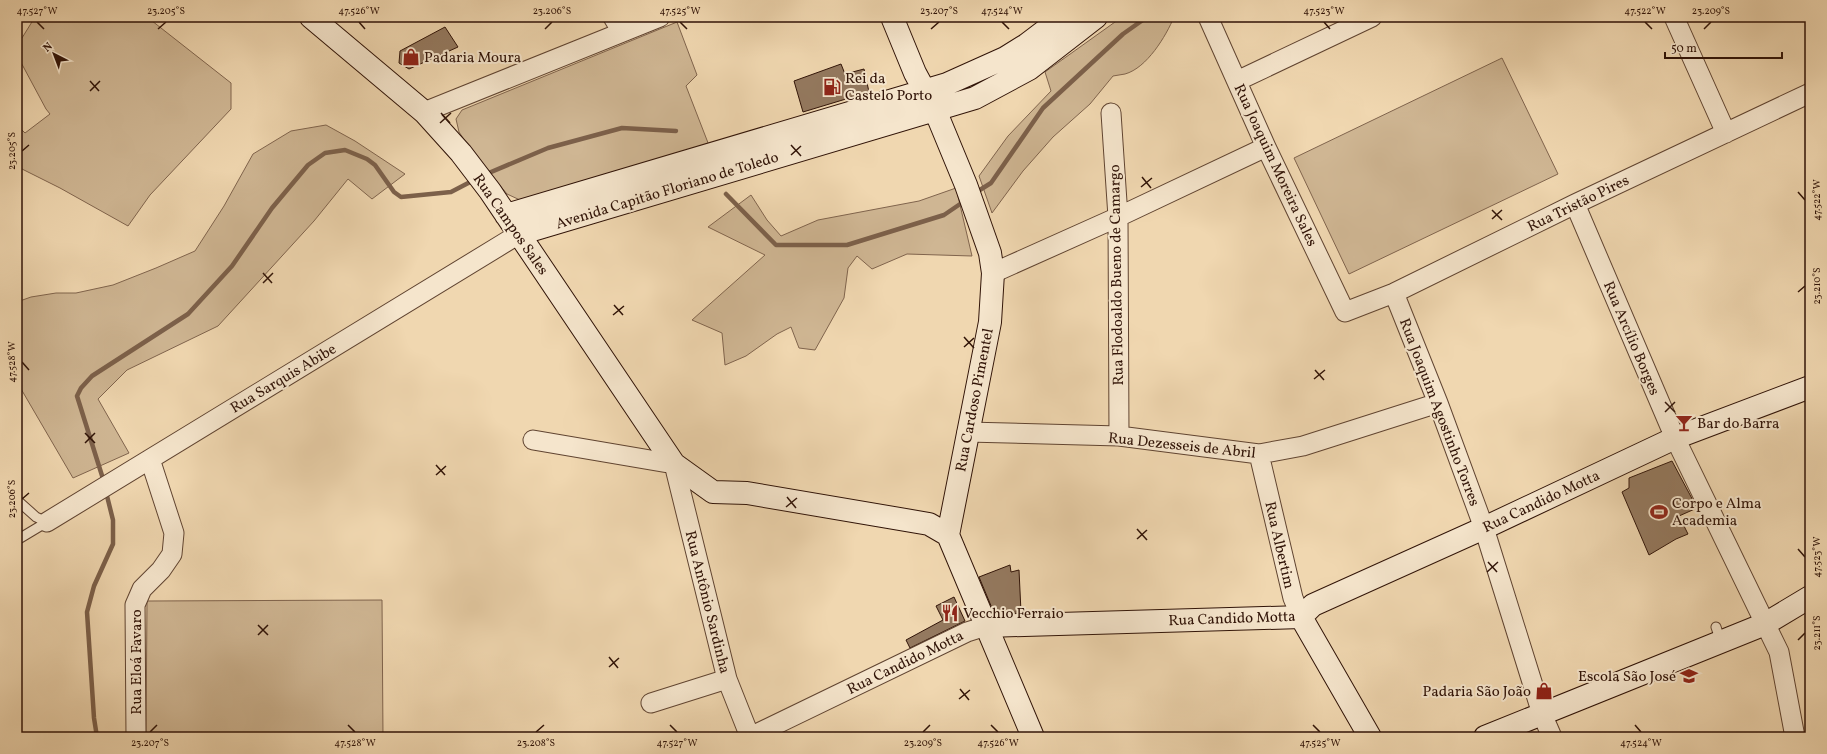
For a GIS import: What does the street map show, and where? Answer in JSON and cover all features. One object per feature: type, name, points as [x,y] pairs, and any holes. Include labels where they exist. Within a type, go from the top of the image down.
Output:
[{"type":"street","name":"Rua Campos Sales","points":[[311,17],[424,112],[460,153],[490,191],[674,464]]},
{"type":"street","points":[[424,112],[618,25],[660,17]]},
{"type":"street","name":"Rua Cardoso Pimentel","points":[[892,17],[923,91],[935,110],[979,217],[990,253],[993,273],[990,322],[967,432],[948,535]]},
{"type":"street","name":"Avenida Capitão Floriano de Toledo","points":[[506,215],[947,84],[1005,58],[1026,45],[1062,17]]},
{"type":"street","name":"Avenida Capitão Floriano de Toledo","points":[[519,234],[975,98],[1028,69],[1096,17]]},
{"type":"street","name":"Rua Joaquim Moreira Sales","points":[[1208,17],[1266,147],[1345,312]]},
{"type":"street","points":[[1237,81],[1372,17]]},
{"type":"street","points":[[1674,17],[1726,133]]},
{"type":"street","name":"Rua Tristão Pires","points":[[1345,312],[1394,293],[1575,204],[1810,93]]},
{"type":"street","name":"Rua Flodoaldo Bueno de Camargo","points":[[1111,113],[1118,217],[1119,436]]},
{"type":"street","points":[[788,131],[792,153]]},
{"type":"street","points":[[993,273],[1118,217],[1266,147]]},
{"type":"street","name":"Rua Arcílio Borges","points":[[1575,204],[1675,438],[1780,652],[1794,737]]},
{"type":"street","name":"Rua Sarquis Abibe","points":[[47,522],[519,234]]},
{"type":"street","name":"Rua Joaquim Agostinho Torres","points":[[1394,293],[1438,403],[1484,528],[1542,714],[1552,737]]},
{"type":"street","name":"Rua Candido Motta","points":[[750,737],[968,632],[986,626],[1301,617],[1313,605],[1484,528],[1675,438],[1810,387]]},
{"type":"street","name":"Rua Dezesseis de Abril","points":[[967,432],[1119,436],[1259,454],[1303,446],[1438,403]]},
{"type":"street","points":[[533,440],[674,464],[713,492],[747,493],[929,524],[948,535],[1033,737]]},
{"type":"street","name":"Rua Albertim","points":[[1259,454],[1293,598],[1301,617],[1370,737]]},
{"type":"street","name":"Rua Eloá Favaro","points":[[136,737],[135,605],[142,589],[161,570],[172,554],[174,533],[150,459]]},
{"type":"street","name":"Rua Antônio Sardinha","points":[[674,464],[728,679],[750,737]]},
{"type":"street","points":[[1485,737],[1542,714],[1718,634],[1765,624],[1810,597]]},
{"type":"street","points":[[651,703],[728,679]]},
{"type":"lane","points":[[17,500],[36,516],[47,522]]},
{"type":"lane","points":[[17,540],[47,522]]},
{"type":"shaded area","points":[[35,17],[147,17],[231,83],[231,109],[150,195],[128,226],[60,188],[22,169],[17,163],[17,125],[25,133],[50,114],[17,55],[17,46]]},
{"type":"shaded area","points":[[1122,17],[1174,17],[1161,42],[1148,58],[1133,71],[1113,76],[1090,104],[1053,137],[1023,171],[992,213],[979,176],[1008,136],[1051,91],[1045,72]]},
{"type":"shaded area","points":[[677,22],[697,75],[686,86],[710,148],[520,200],[507,194],[471,150],[459,132],[456,119],[462,110]]},
{"type":"shaded area","points":[[1502,58],[1558,174],[1349,274],[1294,158]]},
{"type":"shaded area","points":[[326,125],[355,141],[405,174],[372,199],[348,179],[314,221],[218,326],[127,370],[98,399],[129,453],[73,478],[17,382],[17,302],[31,297],[56,293],[76,293],[113,285],[195,251],[224,206],[253,154],[291,131]]},
{"type":"shaded area","points":[[956,188],[972,256],[907,254],[872,269],[857,256],[848,268],[844,298],[815,350],[799,348],[791,327],[777,334],[746,356],[725,365],[722,333],[692,320],[765,255],[708,227],[751,195],[767,220],[781,236],[818,220],[919,201]]},
{"type":"shaded area","points":[[382,600],[383,737],[146,737],[147,601]]},
{"type":"building","points":[[445,27],[458,47],[409,69],[399,63],[400,51]]},
{"type":"building","name":"Rei da Castelo Porto","points":[[841,64],[845,74],[864,69],[869,92],[803,112],[794,81]]},
{"type":"building","name":"Corpo e Alma Academia","points":[[1672,461],[1697,508],[1679,516],[1688,534],[1676,539],[1649,555],[1622,492],[1629,488],[1629,478]]},
{"type":"building","points":[[1010,565],[1011,572],[1019,570],[1021,612],[994,613],[979,577]]},
{"type":"building","name":"Vecchio Ferraio","points":[[954,597],[965,621],[910,648],[906,640],[943,620],[936,606]]},
{"type":"waterway","points":[[975,193],[991,183],[1043,108],[1123,34],[1147,17]]},
{"type":"waterway","points":[[484,175],[548,148],[622,128],[676,131]]},
{"type":"waterway","points":[[104,482],[77,396],[81,388],[92,376],[188,314],[232,266],[272,208],[308,165],[325,153],[345,150],[367,159],[375,165],[394,192],[401,197],[451,192],[474,180]]},
{"type":"waterway","points":[[726,194],[776,245],[847,245],[944,215],[966,200]]},
{"type":"waterway","points":[[97,737],[94,718],[87,612],[94,586],[113,544],[113,520],[106,492]]},
{"type":"place","name":"Padaria Moura","points":[[411,57]]},
{"type":"place","name":"Rei da Castelo Porto","points":[[832,87]]},
{"type":"place","name":"Bar do Barra","points":[[1684,423]]},
{"type":"place","name":"Corpo e Alma Academia","points":[[1659,512]]},
{"type":"place","name":"Vecchio Ferraio","points":[[950,613]]},
{"type":"place","name":"Escola São José","points":[[1689,676]]},
{"type":"place","name":"Padaria São João","points":[[1544,691]]}]
